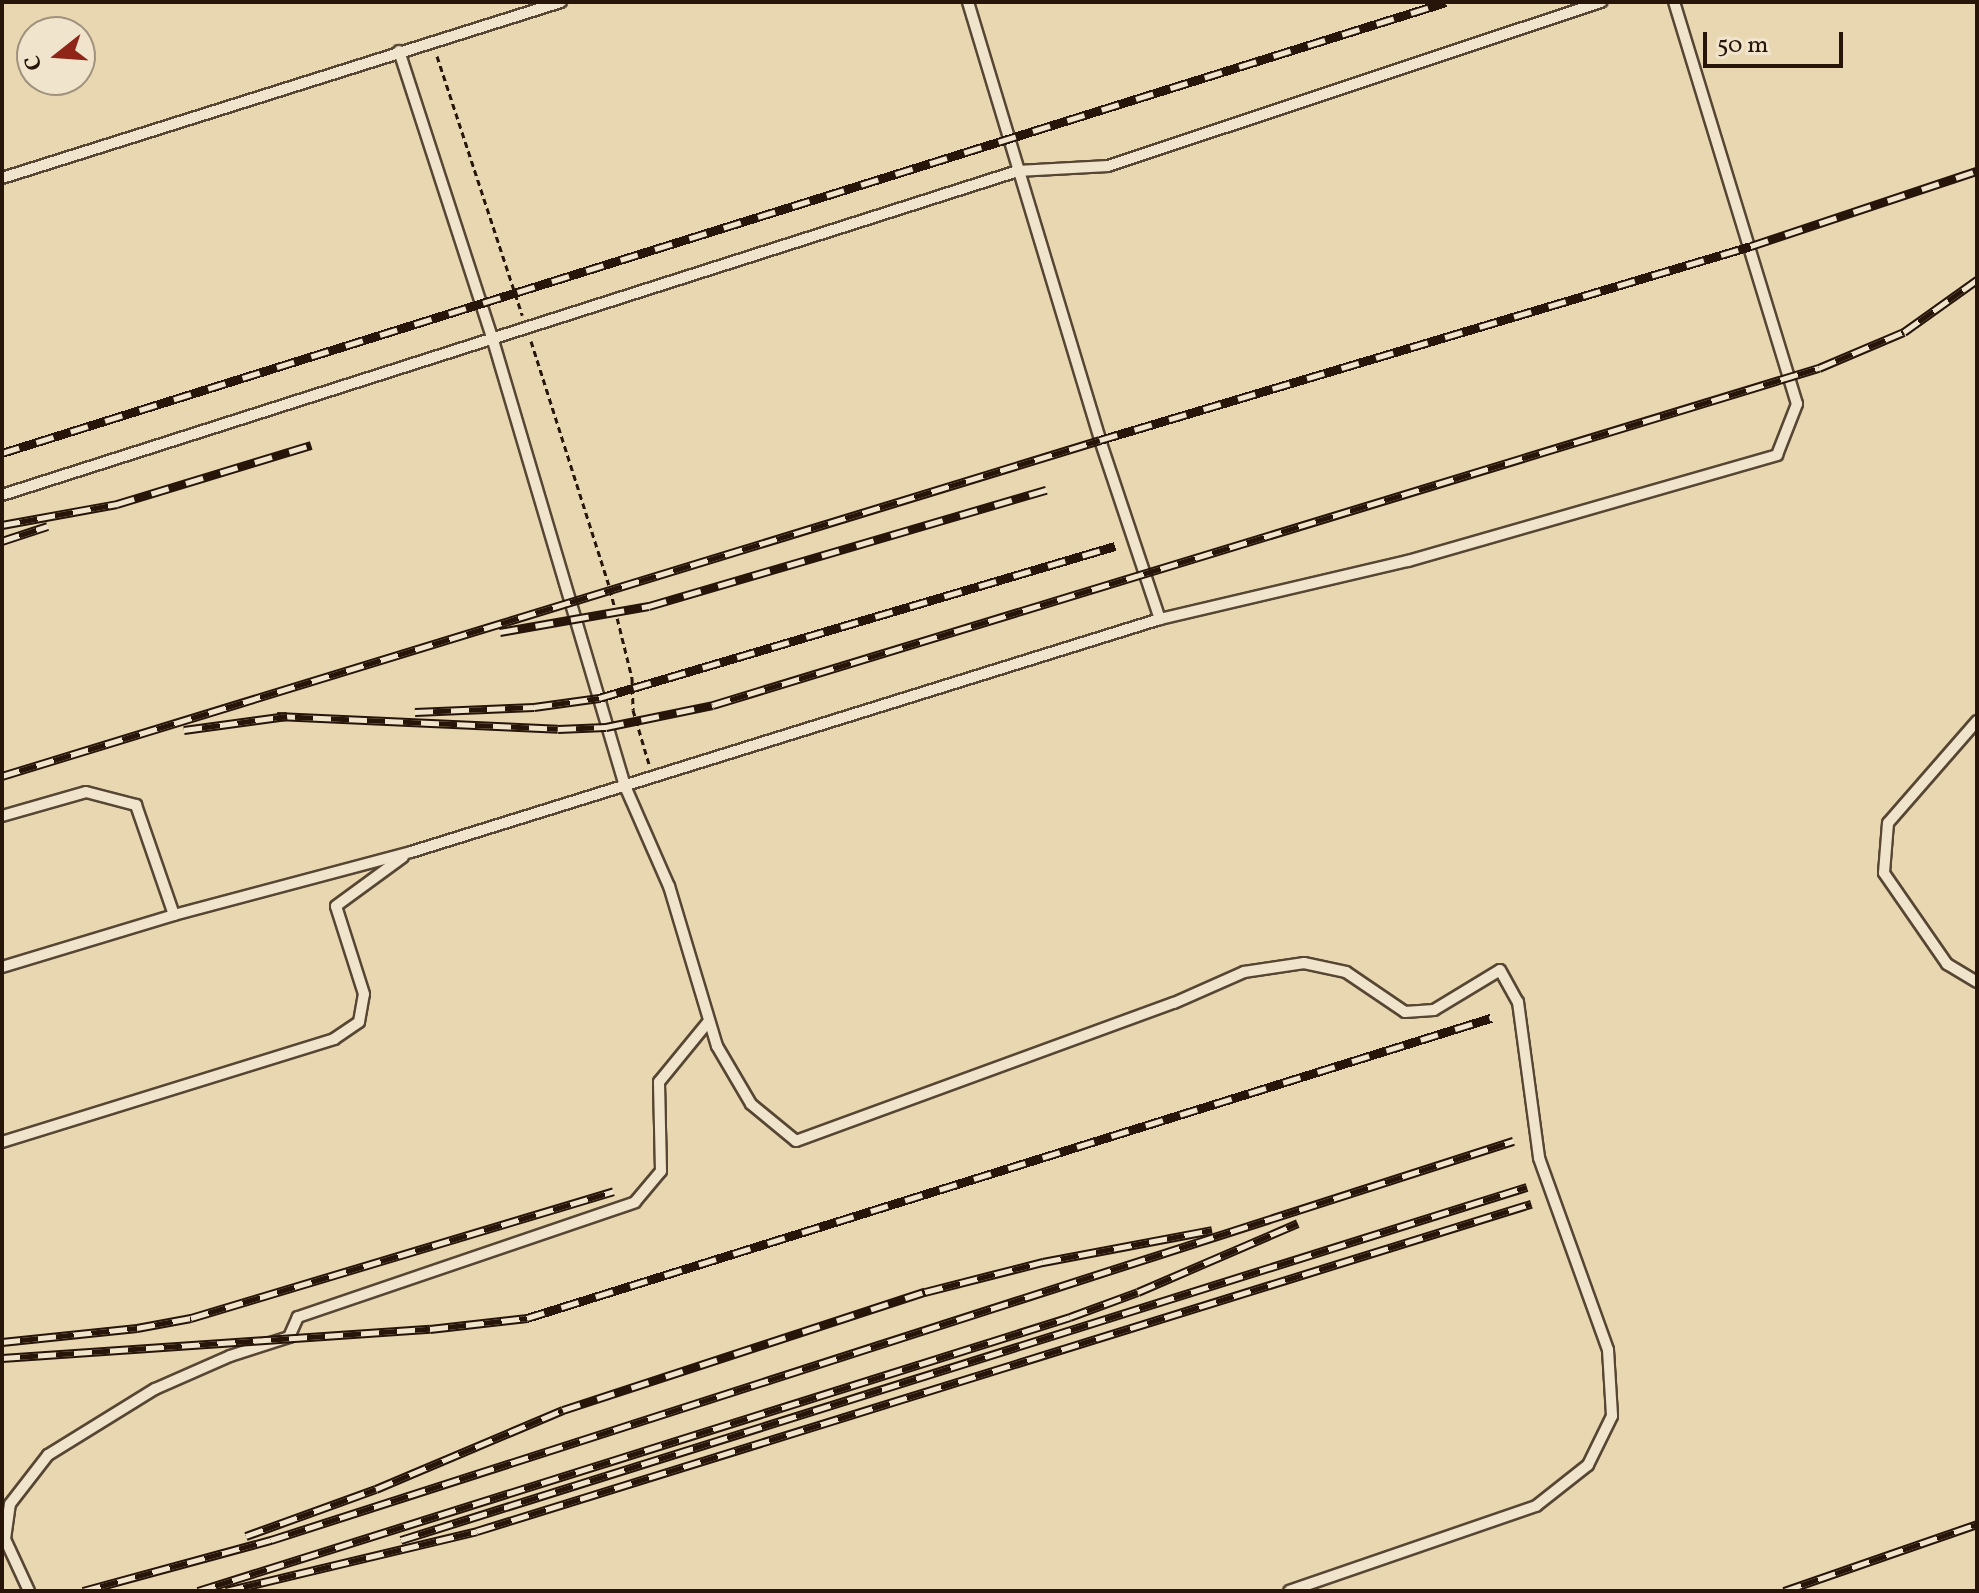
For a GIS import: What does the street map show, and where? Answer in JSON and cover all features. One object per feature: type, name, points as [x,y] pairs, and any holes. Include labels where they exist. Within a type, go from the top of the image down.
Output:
[{"type":"lane","points":[[2,178],[561,2]]},
{"type":"lane","points":[[968,2],[1100,440],[1160,619]]},
{"type":"lane","points":[[2,495],[526,325],[1018,171],[1108,166],[1601,2]]},
{"type":"lane","points":[[2,967],[174,915],[411,852],[1160,619],[1408,561],[1777,455],[1797,404],[1674,2]]},
{"type":"lane","points":[[399,51],[492,337],[625,786],[669,886],[717,1046],[751,1104],[796,1141],[1174,1003],[1244,972],[1304,963],[1346,972],[1405,1012],[1434,1010],[1500,970],[1518,1002],[1539,1158],[1608,1350],[1612,1416],[1588,1465],[1536,1506],[1289,1591]]},
{"type":"lane","points":[[1977,721],[1888,823],[1884,873],[1947,964],[1977,982]]},
{"type":"lane","points":[[2,816],[86,792],[136,805],[174,915]]},
{"type":"lane","points":[[2,1142],[334,1039],[359,1022],[364,994],[336,906],[411,852]]},
{"type":"lane","points":[[29,1591],[5,1539],[10,1504],[48,1455],[155,1389],[230,1356],[289,1337],[298,1317],[635,1202],[661,1171],[659,1082],[709,1021]]},
{"type":"path","points":[[432,41],[610,589],[632,678],[633,710],[653,777]]},
{"type":"railway","points":[[2,453],[1446,2]]},
{"type":"railway","points":[[2,776],[1100,440],[1751,246],[1977,171]]},
{"type":"railway","points":[[277,716],[558,729],[606,727],[713,705],[1819,368],[1904,332],[1977,280]]},
{"type":"railway","points":[[2,525],[117,504],[311,445]]},
{"type":"railway","points":[[500,632],[649,606],[1046,490]]},
{"type":"railway","points":[[2,541],[48,526]]},
{"type":"railway","points":[[415,712],[534,707],[599,698],[1115,546]]},
{"type":"railway","points":[[184,730],[287,716]]},
{"type":"railway","points":[[2,1358],[430,1329],[527,1318],[1491,1018]]},
{"type":"railway","points":[[83,1591],[271,1540],[1513,1141]]},
{"type":"railway","points":[[401,1540],[1527,1187]]},
{"type":"railway","points":[[2,1342],[137,1328],[191,1318],[613,1191]]},
{"type":"railway","points":[[226,1591],[477,1531],[1531,1204]]},
{"type":"railway","points":[[198,1591],[1070,1317],[1138,1292],[1298,1223]]},
{"type":"railway","points":[[246,1536],[376,1489],[563,1410],[925,1292],[1043,1262],[1212,1230]]},
{"type":"railway","points":[[1784,1591],[1977,1524]]}]
